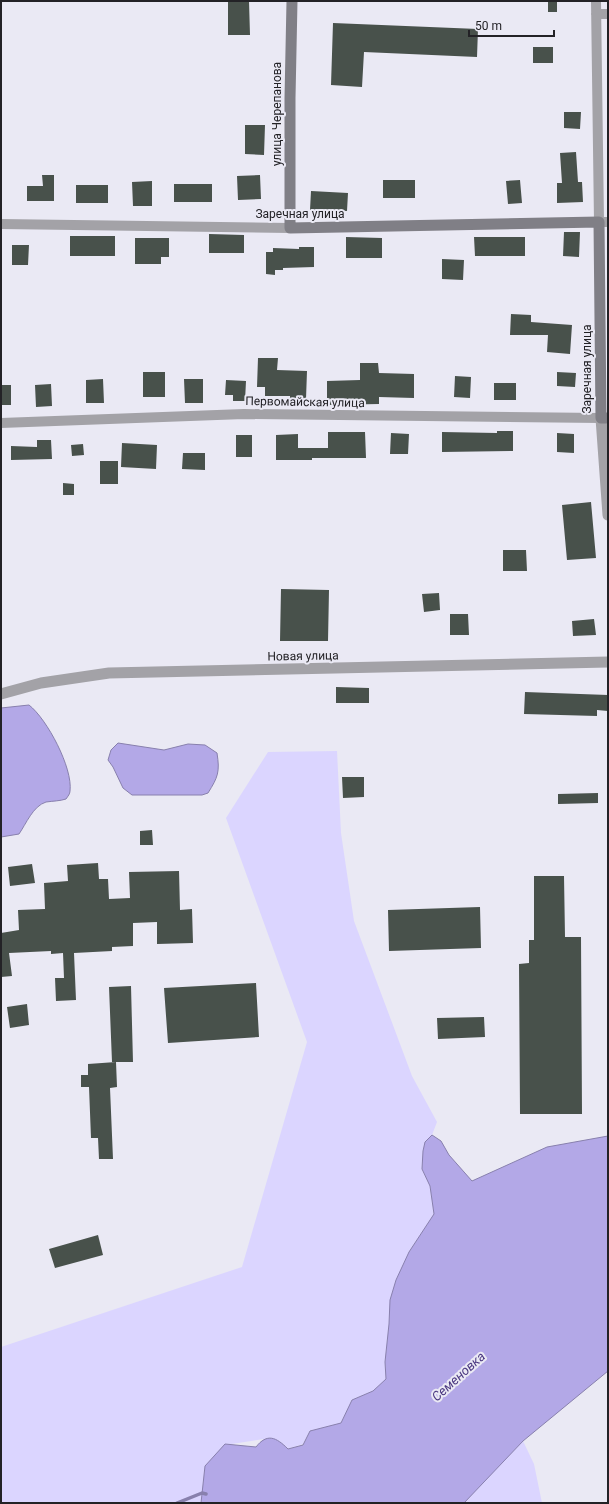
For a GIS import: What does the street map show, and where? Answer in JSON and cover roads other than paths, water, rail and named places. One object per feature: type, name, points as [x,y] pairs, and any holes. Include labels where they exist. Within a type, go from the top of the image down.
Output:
[{"type":"main road","name":"улица Черепанова","points":[[290,228],[292,1]]},
{"type":"main road","name":"Заречная улица","points":[[290,228],[604,222],[604,418]]},
{"type":"street","name":"Заречная улица","points":[[596,1],[604,222]]},
{"type":"street","points":[[596,14],[608,14]]},
{"type":"street","name":"Заречная улица","points":[[1,224],[290,228]]},
{"type":"street","name":"Первомайская улица","points":[[1,423],[244,414],[604,418]]},
{"type":"street","name":"Заречная улица","points":[[604,418],[608,515]]},
{"type":"street","name":"Новая улица","points":[[1,694],[41,683],[109,673],[608,662]]},
{"type":"water","points":[[29,705],[51,732],[63,757],[70,781],[70,792],[66,799],[46,802],[37,807],[19,834],[1,837],[1,708]]},
{"type":"water","points":[[118,743],[164,750],[188,744],[205,745],[217,753],[218,770],[216,778],[208,793],[202,795],[132,795],[123,788],[108,760],[111,750]]},
{"type":"water","points":[[432,1135],[441,1141],[449,1155],[472,1181],[547,1147],[608,1136],[608,1371],[523,1441],[464,1503],[201,1503],[205,1466],[225,1444],[256,1447],[264,1440],[272,1438],[276,1439],[288,1449],[303,1445],[310,1431],[341,1423],[352,1400],[373,1391],[386,1379],[385,1362],[390,1300],[396,1280],[409,1252],[434,1214],[430,1186],[422,1169],[425,1142]]},
{"type":"waterway","name":"Семеновка","points":[[177,1503],[202,1493],[206,1494]]}]
